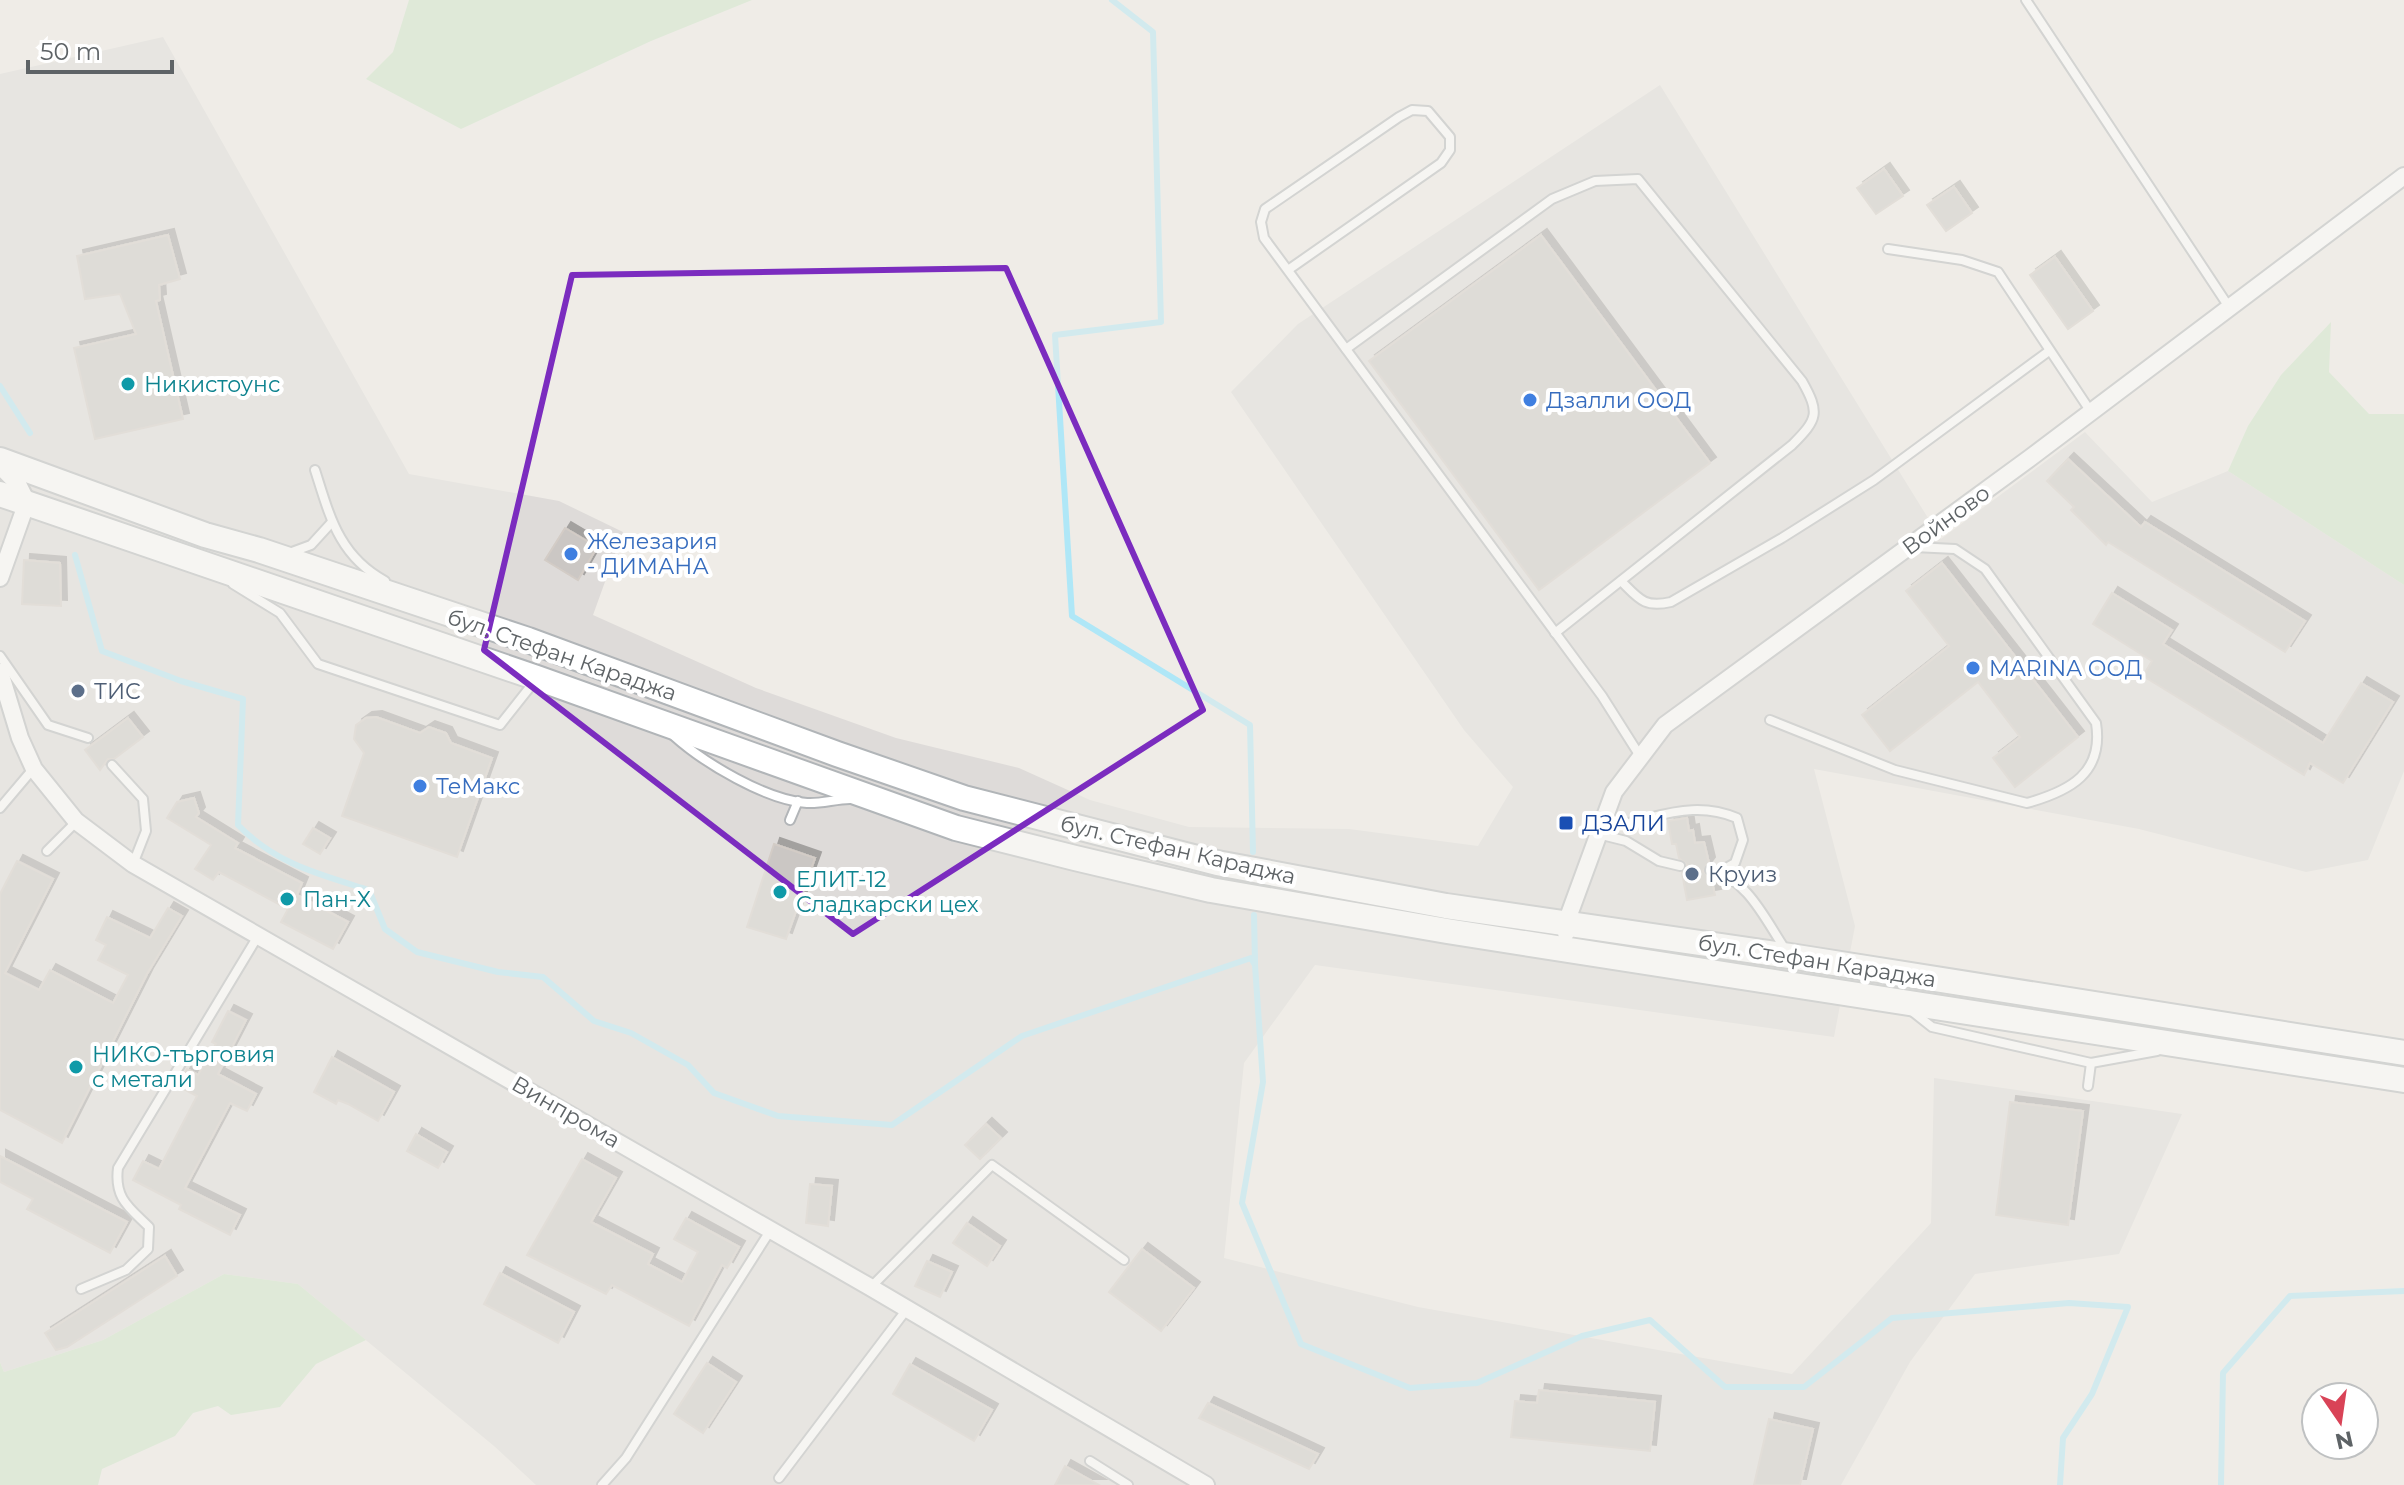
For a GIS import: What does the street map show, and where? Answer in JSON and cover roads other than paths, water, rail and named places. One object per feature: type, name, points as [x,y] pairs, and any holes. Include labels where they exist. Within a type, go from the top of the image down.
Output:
[{"type":"main road","name":"бул. Стефан Караджа","points":[[0,463],[205,535],[259,550],[528,640],[964,798],[1217,863],[1446,906],[1790,956],[2404,1053]]},
{"type":"main road","name":"бул. Стефан Караджа","points":[[11,493],[198,563],[537,678],[956,828],[1211,890],[1566,950],[2404,1080]]},
{"type":"street","name":"Войново","points":[[1566,950],[1566,923],[1614,792],[1665,725],[2091,412],[2404,176]]},
{"type":"street","points":[[0,463],[11,493],[0,578]]},
{"type":"street","points":[[11,493],[55,480]]},
{"type":"street","name":"Винпрома","points":[[0,672],[20,738],[34,769],[76,821],[133,864],[870,1287],[1206,1485]]},
{"type":"lane","points":[[2026,0],[2229,307]]},
{"type":"lane","points":[[1288,270],[1441,163],[1450,150],[1450,137],[1428,111],[1412,110],[1399,117],[1265,209],[1261,222],[1264,238],[1602,696],[1641,757]]},
{"type":"lane","points":[[1346,349],[1552,199],[1595,181],[1638,179],[1802,381],[1815,403],[1811,426],[1792,445],[1555,633]]},
{"type":"lane","points":[[1888,249],[1962,260],[1998,272],[2091,412]]},
{"type":"lane","points":[[1621,581],[1644,603],[1656,605],[1671,602],[1874,480],[2049,351]]},
{"type":"lane","points":[[315,470],[332,522],[356,562],[445,614]]},
{"type":"lane","points":[[259,550],[297,552],[311,545],[332,522]]},
{"type":"lane","points":[[1770,720],[1895,770],[2027,803],[2049,797],[2078,781],[2099,745],[2096,723],[1985,569],[1955,549],[1909,546]]},
{"type":"lane","points":[[198,563],[280,613],[318,664],[332,669],[500,725],[537,678]]},
{"type":"lane","points":[[0,656],[48,725],[88,738]]},
{"type":"lane","points":[[659,722],[696,755],[757,789],[810,803],[830,799],[875,799]]},
{"type":"lane","points":[[112,765],[143,799],[146,831],[133,864]]},
{"type":"lane","points":[[0,808],[34,769]]},
{"type":"lane","points":[[790,820],[798,801]]},
{"type":"lane","points":[[1600,828],[1687,810],[1717,810],[1737,818],[1743,840],[1735,863],[1714,871],[1735,880],[1748,893],[1790,956]]},
{"type":"lane","points":[[47,851],[76,821]]},
{"type":"lane","points":[[1600,828],[1659,861],[1680,866]]},
{"type":"lane","points":[[81,1289],[126,1270],[148,1249],[149,1227],[127,1206],[118,1191],[118,1168],[258,936]]},
{"type":"lane","points":[[1899,1002],[1932,1027],[2091,1063],[2185,1044]]},
{"type":"lane","points":[[2088,1086],[2091,1063]]},
{"type":"lane","points":[[870,1287],[992,1165],[1124,1260]]},
{"type":"lane","points":[[602,1485],[626,1458],[771,1230]]},
{"type":"lane","points":[[779,1478],[907,1309]]},
{"type":"lane","points":[[1090,1461],[1128,1485]]},
{"type":"waterway","points":[[1112,0],[1153,32],[1161,322],[1055,335],[1072,616],[1250,725],[1253,852]]},
{"type":"waterway","points":[[0,386],[30,433]]},
{"type":"waterway","points":[[75,555],[102,651],[181,681],[243,699],[238,825],[252,838],[299,866],[369,890],[385,929],[417,952],[498,972],[543,977],[594,1021],[631,1033],[688,1065],[714,1093],[778,1116],[892,1125],[1022,1036],[1251,958],[1255,965],[1263,1082],[1242,1203],[1301,1344],[1410,1388],[1477,1383],[1582,1336],[1650,1320],[1725,1387],[1804,1387],[1892,1318],[2069,1303],[2128,1307],[2092,1394],[2063,1438],[2060,1485]]},
{"type":"waterway","points":[[1254,915],[1255,963]]},
{"type":"waterway","points":[[2221,1485],[2223,1373],[2290,1296],[2404,1291]]},
{"type":"place","name":"Никистоунс","points":[[128,384]]},
{"type":"place","name":"Дзалли ООД","points":[[1530,400]]},
{"type":"place","name":"Железария - ДИМАНА","points":[[571,554]]},
{"type":"place","name":"MARINA ООД","points":[[1973,668]]},
{"type":"place","name":"ТИС","points":[[78,691]]},
{"type":"place","name":"ТеМакс","points":[[420,786]]},
{"type":"place","name":"ДЗАЛИ","points":[[1566,823]]},
{"type":"place","name":"Круиз","points":[[1692,874]]},
{"type":"place","name":"ЕЛИТ-12 Сладкарски цех","points":[[780,892]]},
{"type":"place","name":"Пан-Х","points":[[287,899]]},
{"type":"place","name":"НИКО-търговия с метали","points":[[76,1067]]}]
